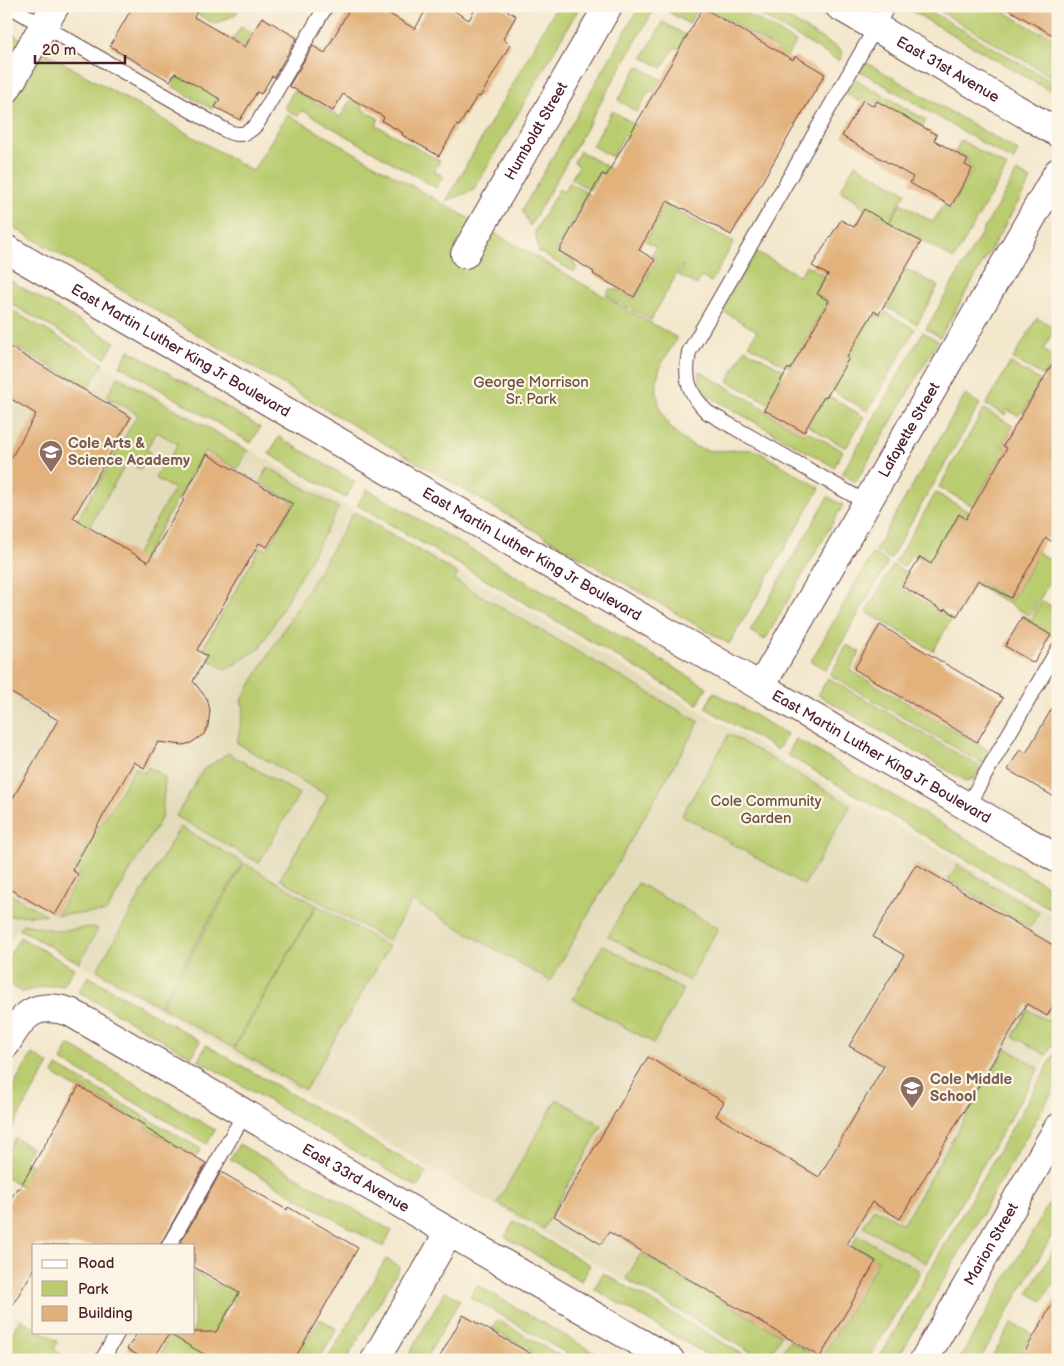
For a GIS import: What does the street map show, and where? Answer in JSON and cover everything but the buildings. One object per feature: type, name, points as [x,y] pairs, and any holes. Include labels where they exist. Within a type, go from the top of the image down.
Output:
[{"type":"street","name":"Humboldt Street","points":[[465,254],[608,6]]},
{"type":"street","name":"East 31st Avenue","points":[[839,6],[882,17],[1058,133]]},
{"type":"street","points":[[6,90],[49,16]]},
{"type":"street","name":"Lafayette Street","points":[[760,686],[1058,172]]},
{"type":"street","name":"East Martin Luther King Jr Boulevard","points":[[6,249],[1058,859]]},
{"type":"street","name":"East 33rd Avenue","points":[[6,1044],[21,1022],[38,1008],[48,1007],[70,1012],[449,1232],[661,1358]]},
{"type":"street","name":"Marion Street","points":[[924,1360],[1058,1128]]},
{"type":"street","points":[[375,1360],[449,1232]]},
{"type":"lane","points":[[9,6],[49,16],[224,130],[239,135],[246,133],[258,124],[326,6]]},
{"type":"lane","points":[[867,502],[707,412],[696,401],[691,391],[687,380],[686,365],[689,352],[882,17]]},
{"type":"lane","points":[[967,806],[1058,649]]},
{"type":"lane","points":[[170,1244],[245,1114]]},
{"type":"lane","points":[[102,1360],[117,1334]]},
{"type":"shaded area","points":[[6,308],[1058,919],[1058,1038],[871,1360],[761,1360],[18,928],[6,948]]},
{"type":"green space","points":[[202,6],[240,6],[235,15],[215,24],[198,15]]},
{"type":"green space","points":[[557,6],[580,6],[474,190],[446,201]]},
{"type":"green space","points":[[640,6],[656,6],[530,226],[522,210]]},
{"type":"green space","points":[[672,6],[699,6],[689,24],[669,12]]},
{"type":"green space","points":[[703,6],[734,6],[796,42],[780,68],[769,62],[777,49]]},
{"type":"green space","points":[[745,6],[767,6],[841,50],[843,54],[839,61]]},
{"type":"green space","points":[[903,6],[922,6],[1054,83],[1050,91]]},
{"type":"green space","points":[[943,6],[995,6],[1040,33],[1041,31],[1058,41],[1057,80],[940,11]]},
{"type":"green space","points":[[663,22],[770,84],[751,91],[675,47],[662,68],[643,57]]},
{"type":"green space","points":[[241,27],[252,33],[245,46],[277,65],[223,69],[238,43],[233,39]]},
{"type":"green space","name":"George Morrison Sr. Park","points":[[6,30],[253,171],[287,114],[677,338],[660,367],[657,384],[657,396],[661,409],[666,421],[674,431],[683,440],[707,450],[757,451],[820,488],[729,644],[6,223]]},
{"type":"green space","points":[[864,64],[869,64],[1018,151],[1013,161],[860,71]]},
{"type":"green space","points":[[638,66],[745,128],[726,134],[650,90],[637,112],[618,100]]},
{"type":"green space","points":[[177,76],[182,79],[184,76],[230,79],[212,109],[172,86]]},
{"type":"green space","points":[[855,79],[926,120],[923,126],[915,122],[912,127],[895,117],[897,112],[877,100],[874,104],[863,98],[860,102],[846,94]]},
{"type":"green space","points":[[294,90],[340,117],[351,99],[363,106],[362,109],[379,119],[376,125],[440,161],[434,171],[443,176],[436,188],[302,110],[298,116],[284,108]]},
{"type":"green space","points":[[612,111],[719,173],[700,180],[624,136],[612,157],[592,146]]},
{"type":"green space","points":[[961,140],[1007,167],[954,259],[890,222],[901,203],[933,222],[943,205],[950,209],[973,169],[967,165],[969,160],[955,152]]},
{"type":"green space","points":[[580,151],[658,196],[654,202],[601,172],[590,190],[571,179],[579,166],[574,162]]},
{"type":"green space","points":[[855,164],[906,193],[889,222],[859,205],[860,202],[840,191]]},
{"type":"green space","points":[[1017,172],[1031,180],[940,337],[926,329]]},
{"type":"green space","points":[[569,183],[589,194],[556,251],[575,261],[573,264],[577,267],[574,272],[539,252],[535,231],[559,189],[564,192]]},
{"type":"green space","points":[[665,204],[734,242],[711,282],[701,277],[697,285],[679,275],[683,267],[681,266],[651,320],[606,295],[610,288],[615,291],[616,289],[634,299],[657,259],[651,256],[656,247],[637,236],[639,232],[648,237]]},
{"type":"green space","points":[[755,251],[800,276],[806,265],[825,276],[816,294],[828,301],[790,368],[749,345],[757,331],[721,310]]},
{"type":"green space","points":[[898,268],[905,272],[907,269],[938,286],[917,324],[886,307],[890,301],[882,296]]},
{"type":"green space","points":[[6,278],[115,342],[105,358],[6,301]]},
{"type":"green space","points":[[828,303],[867,326],[875,314],[882,318],[885,312],[915,329],[868,411],[831,390],[849,358],[810,335]]},
{"type":"green space","points":[[6,307],[103,363],[88,388],[6,341]]},
{"type":"green space","points":[[1037,318],[1055,328],[1043,350],[1055,357],[1044,376],[1013,359]]},
{"type":"green space","points":[[923,332],[938,341],[856,482],[842,474]]},
{"type":"green space","points":[[745,349],[784,370],[768,403],[728,381]]},
{"type":"green space","points":[[129,350],[260,427],[251,443],[120,366]]},
{"type":"green space","points":[[1010,363],[1041,381],[1023,412],[1018,416],[1008,410],[1005,415],[986,405]]},
{"type":"green space","points":[[699,371],[764,408],[762,410],[804,434],[807,431],[843,451],[834,467],[700,391]]},
{"type":"green space","points":[[118,377],[248,451],[237,469],[205,451],[117,604],[134,558],[174,489],[155,478],[164,461],[167,462],[178,444],[157,432],[146,450],[150,452],[140,469],[127,462],[74,553],[51,566],[138,414],[107,397]]},
{"type":"green space","points":[[965,395],[980,404],[890,559],[875,550]]},
{"type":"green space","points":[[829,396],[864,417],[846,448],[808,426],[824,398],[827,400]]},
{"type":"green space","points":[[984,409],[1013,426],[1002,446],[1013,453],[1008,461],[1001,457],[978,496],[994,506],[992,517],[939,487]]},
{"type":"green space","points":[[279,437],[355,482],[345,498],[269,454]]},
{"type":"green space","points":[[268,467],[339,508],[260,648],[226,670],[209,660],[213,653],[203,648],[260,547],[267,550],[294,503],[260,482]]},
{"type":"green space","points":[[367,489],[707,687],[698,704],[357,505]]},
{"type":"green space","points":[[936,493],[983,520],[976,524],[959,514],[936,552],[943,557],[938,567],[920,556],[918,558],[912,554],[904,567],[895,562]]},
{"type":"green space","points":[[828,497],[843,505],[765,640],[750,631]]},
{"type":"green space","points":[[354,512],[458,574],[454,580],[699,722],[550,981],[412,901],[388,941],[280,879],[328,796],[237,743],[244,708],[241,701]]},
{"type":"green space","points":[[1018,541],[1058,564],[1058,568],[1030,616],[968,580],[970,576],[1011,600],[1034,561],[1016,550]]},
{"type":"green space","points":[[873,553],[888,562],[826,670],[811,661]]},
{"type":"green space","points":[[893,565],[909,574],[901,588],[952,618],[933,651],[866,612]]},
{"type":"green space","points":[[1042,601],[1058,610],[1058,620],[1056,623],[1058,624],[1057,639],[1022,617],[1023,615],[1031,620]]},
{"type":"green space","points":[[847,645],[860,652],[850,670],[990,751],[983,764],[830,675]]},
{"type":"green space","points":[[828,678],[981,767],[975,778],[966,781],[818,695]]},
{"type":"green space","points":[[714,692],[787,734],[778,750],[705,708]]},
{"type":"green space","name":"Cole Community Garden","points":[[729,734],[851,805],[804,885],[682,815]]},
{"type":"green space","points":[[796,739],[1058,892],[1058,913],[787,755]]},
{"type":"green space","points":[[228,753],[299,794],[259,863],[176,816],[203,770]]},
{"type":"green space","points":[[135,767],[145,773],[148,767],[165,777],[162,817],[106,912],[57,915],[81,873],[74,869]]},
{"type":"green space","points":[[180,827],[243,862],[159,1006],[97,970]]},
{"type":"green space","points":[[244,863],[316,905],[233,1048],[161,1007]]},
{"type":"green space","points":[[957,865],[1039,912],[1030,928],[948,880]]},
{"type":"green space","points":[[638,883],[718,928],[689,981],[608,936]]},
{"type":"green space","points":[[6,892],[47,915],[6,916]]},
{"type":"green space","points":[[317,905],[389,947],[305,1090],[234,1049]]},
{"type":"green space","points":[[23,924],[57,931],[93,927],[98,929],[79,963],[19,929]]},
{"type":"green space","points":[[20,937],[74,968],[64,985],[22,992],[6,983],[6,962]]},
{"type":"green space","points":[[603,945],[683,990],[654,1043],[573,999]]},
{"type":"green space","points":[[88,976],[200,1041],[192,1057],[79,992]]},
{"type":"green space","points":[[1058,1004],[1058,1034],[1046,1055],[1013,1036],[1028,1010],[1048,1021]]},
{"type":"green space","points":[[69,1045],[215,1130],[207,1144],[61,1060]]},
{"type":"green space","points":[[206,1045],[426,1172],[417,1187],[198,1060]]},
{"type":"green space","points":[[1006,1048],[1039,1068],[926,1263],[863,1226],[874,1208],[903,1224]]},
{"type":"green space","points":[[1058,1048],[1058,1082],[897,1360],[878,1360]]},
{"type":"green space","points":[[32,1054],[49,1064],[6,1138],[6,1099]]},
{"type":"green space","points":[[57,1066],[201,1149],[196,1157],[146,1128],[147,1125],[79,1086],[77,1089],[53,1074]]},
{"type":"green space","points":[[557,1099],[602,1126],[543,1229],[497,1203]]},
{"type":"green space","points":[[15,1138],[31,1147],[24,1160],[32,1165],[27,1173],[49,1185],[32,1192],[8,1178],[6,1180],[6,1152]]},
{"type":"green space","points":[[239,1144],[392,1231],[383,1247],[230,1159]]},
{"type":"green space","points":[[1058,1188],[1058,1225],[980,1360],[959,1360]]},
{"type":"green space","points":[[514,1221],[590,1265],[581,1281],[505,1237]]},
{"type":"green space","points":[[858,1235],[920,1271],[868,1360],[778,1360],[789,1341],[821,1359],[878,1261],[852,1245]]},
{"type":"green space","points":[[1058,1242],[1058,1288],[1052,1285],[1042,1301],[1028,1293]]},
{"type":"green space","points":[[641,1253],[781,1335],[767,1360],[626,1279]]},
{"type":"green space","points":[[386,1259],[400,1267],[346,1360],[327,1360]]},
{"type":"green space","points":[[195,1272],[221,1287],[223,1284],[236,1291],[234,1294],[243,1298],[239,1305],[230,1301],[220,1319],[227,1324],[220,1328],[202,1360],[157,1360],[165,1344],[148,1334],[164,1334],[168,1336],[169,1334],[195,1334]]},
{"type":"green space","points":[[603,1273],[753,1360],[716,1360],[594,1289]]},
{"type":"green space","points":[[477,1285],[607,1360],[578,1360],[470,1297]]},
{"type":"green space","points":[[445,1291],[460,1300],[425,1360],[406,1360]]},
{"type":"green space","points":[[20,1319],[32,1326],[32,1334],[46,1334],[58,1341],[54,1350],[70,1360],[6,1360],[6,1343]]},
{"type":"green space","points":[[320,1319],[337,1329],[319,1360],[283,1360],[307,1337],[309,1338]]},
{"type":"green space","points":[[498,1320],[567,1360],[546,1360],[492,1329]]},
{"type":"green space","points":[[1012,1323],[1032,1334],[1021,1353],[1017,1351],[1012,1360],[990,1360]]},
{"type":"place","name":"Cole Arts & Science Academy","points":[[51,473]]},
{"type":"place","name":"Cole Middle School","points":[[912,1109]]}]
